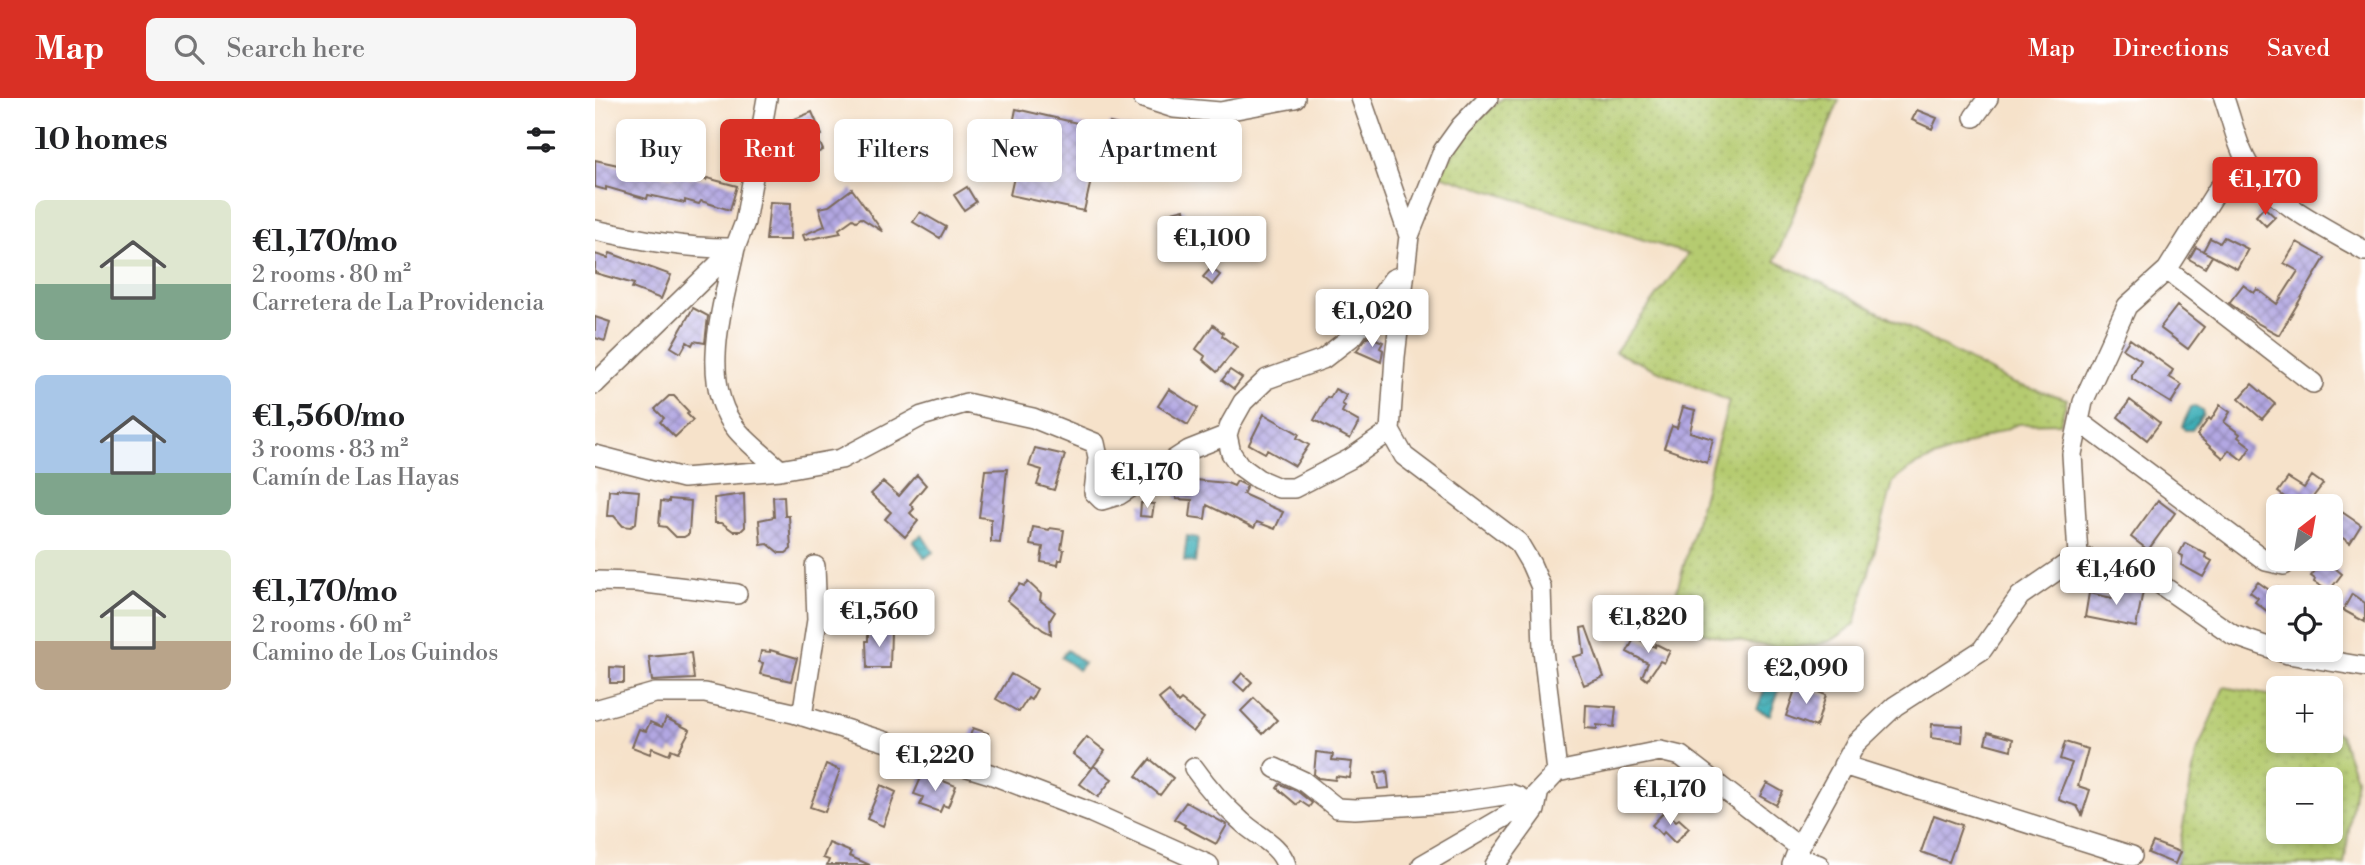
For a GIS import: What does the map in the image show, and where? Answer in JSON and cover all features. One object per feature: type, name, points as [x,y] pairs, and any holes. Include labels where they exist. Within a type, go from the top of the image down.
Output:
[{"type":"street","points":[[767,98],[745,222],[736,248],[716,351],[716,380],[725,411],[737,429],[780,470]]},
{"type":"street","points":[[1143,98],[1174,108],[1220,112],[1295,98]]},
{"type":"street","points":[[1361,98],[1409,236]]},
{"type":"street","points":[[1488,98],[1461,126],[1443,151],[1409,236],[1395,357],[1390,431],[1404,456],[1518,542],[1531,564],[1541,587],[1543,649],[1551,740],[1557,772]]},
{"type":"street","points":[[1974,117],[1988,98]]},
{"type":"street","points":[[2224,98],[2250,167],[2266,187],[2299,212],[2365,251]]},
{"type":"street","points":[[2078,556],[2072,454],[2083,402],[2127,306],[2167,270],[2218,189],[2250,167]]},
{"type":"street","points":[[595,230],[652,242],[713,249],[736,248]]},
{"type":"street","points":[[595,384],[736,248]]},
{"type":"street","points":[[2167,270],[2313,383]]},
{"type":"street","points":[[1390,431],[1350,459],[1294,488],[1279,488],[1269,484],[1240,466],[1231,453],[1227,435],[1243,402],[1266,379],[1323,359],[1354,335],[1393,279],[1404,275]]},
{"type":"street","points":[[595,455],[683,478],[780,470],[841,459],[922,416],[966,403],[1033,418],[1095,443],[1098,457],[1094,492],[1102,500],[1119,495],[1189,450],[1227,435]]},
{"type":"street","points":[[2079,422],[2266,561]]},
{"type":"street","points":[[1796,856],[1856,743],[1895,706],[1982,650],[2020,596],[2078,556],[2147,575],[2232,635],[2288,654],[2365,667]]},
{"type":"street","points":[[802,716],[817,620],[815,566]]},
{"type":"street","points":[[595,581],[637,582],[737,594]]},
{"type":"street","points":[[595,710],[655,693],[705,693],[802,716],[990,774],[1092,813],[1209,865]]},
{"type":"street","points":[[1422,865],[1533,798],[1557,772],[1660,751],[1681,756],[1796,856],[1819,865]]},
{"type":"street","points":[[1843,765],[2131,856]]},
{"type":"street","points":[[1194,768],[1212,793],[1243,823],[1275,847],[1286,865]]},
{"type":"street","points":[[1275,768],[1303,781],[1337,808],[1451,803],[1510,794],[1533,798]]},
{"type":"street","points":[[1496,865],[1535,810],[1533,798]]},
{"type":"green space","points":[[1503,98],[1839,100],[1775,261],[1839,291],[2012,383],[2067,399],[2060,423],[2018,424],[1914,466],[1893,482],[1855,624],[1834,639],[1809,646],[1768,646],[1727,639],[1668,623],[1729,401],[1615,352],[1688,254],[1440,175],[1465,133]]},
{"type":"green space","points":[[2224,687],[2266,695],[2266,753],[2343,753],[2343,743],[2356,778],[2344,865],[2176,865],[2196,754]]},
{"type":"water","points":[[2191,407],[2202,410],[2203,414],[2192,430],[2185,430],[2182,426]]},
{"type":"water","points":[[922,535],[933,552],[925,558],[913,541]]},
{"type":"water","points":[[1187,536],[1198,538],[1195,563],[1184,561]]},
{"type":"water","points":[[1067,650],[1084,663],[1078,670],[1061,657]]},
{"type":"water","points":[[1766,685],[1779,690],[1770,715],[1757,710]]},
{"type":"building","points":[[1016,109],[1060,119],[1014,119]]},
{"type":"building","points":[[1917,110],[1937,118],[1932,129],[1912,120]]},
{"type":"building","points":[[812,112],[815,119],[794,119]]},
{"type":"building","points":[[1062,120],[1076,123],[1076,182],[1091,182],[1084,211],[1010,195],[1013,182],[1062,182]]},
{"type":"building","points":[[595,160],[616,165],[616,182],[706,182],[707,178],[737,186],[730,210],[701,201],[699,204],[685,200],[685,203],[648,195],[647,199],[606,187],[606,190],[595,187]]},
{"type":"building","points":[[967,187],[976,202],[964,210],[954,195]]},
{"type":"building","points":[[852,189],[883,232],[861,218],[856,221],[853,219],[839,229],[841,233],[805,240],[803,235],[825,226],[819,208],[829,206]]},
{"type":"building","points":[[770,202],[791,203],[790,240],[766,240]]},
{"type":"building","points":[[2264,207],[2275,217],[2266,226],[2256,216]]},
{"type":"building","points":[[1184,209],[1191,247],[1179,250],[1172,212]]},
{"type":"building","points":[[920,212],[946,227],[940,238],[913,222]]},
{"type":"building","points":[[2224,237],[2248,249],[2237,269],[2203,251],[2210,238],[2220,243]]},
{"type":"building","points":[[2297,242],[2325,258],[2279,335],[2229,303],[2243,285],[2254,293],[2257,289],[2277,304],[2298,271],[2284,263]]},
{"type":"building","points":[[2196,247],[2212,256],[2205,268],[2189,259]]},
{"type":"building","points":[[610,253],[671,275],[661,299],[632,288],[634,284],[595,273],[595,254],[608,258]]},
{"type":"building","points":[[1211,268],[1220,275],[1212,285],[1203,277]]},
{"type":"building","points":[[2177,306],[2204,327],[2188,349],[2160,328]]},
{"type":"building","points":[[693,308],[708,316],[705,343],[694,341],[692,345],[687,342],[681,353],[671,347]]},
{"type":"building","points":[[595,317],[610,322],[605,341],[595,338]]},
{"type":"building","points":[[1213,325],[1237,347],[1217,372],[1203,360],[1205,356],[1196,349]]},
{"type":"building","points":[[1368,336],[1383,342],[1380,348],[1383,350],[1381,362],[1356,351]]},
{"type":"building","points":[[2130,339],[2173,370],[2169,377],[2182,385],[2171,403],[2132,379],[2141,360],[2123,349]]},
{"type":"building","points":[[1230,370],[1242,378],[1234,389],[1222,380]]},
{"type":"building","points":[[2252,384],[2275,404],[2262,419],[2239,399]]},
{"type":"building","points":[[1169,389],[1198,408],[1188,425],[1158,406]]},
{"type":"building","points":[[1335,389],[1346,395],[1342,412],[1359,422],[1350,439],[1314,420],[1327,397],[1330,398]]},
{"type":"building","points":[[669,396],[674,396],[693,420],[675,437],[660,422],[664,418],[655,409]]},
{"type":"building","points":[[2130,400],[2160,423],[2147,440],[2118,417]]},
{"type":"building","points":[[2220,405],[2230,412],[2224,422],[2251,447],[2242,460],[2229,450],[2223,458],[2197,435]]},
{"type":"building","points":[[1683,407],[1695,410],[1690,432],[1713,439],[1707,463],[1664,448],[1672,426],[1677,428]]},
{"type":"building","points":[[1264,414],[1299,434],[1297,438],[1309,445],[1295,466],[1267,450],[1265,453],[1249,444]]},
{"type":"building","points":[[1035,448],[1065,455],[1054,490],[1037,485],[1042,470],[1029,466]]},
{"type":"building","points":[[1007,469],[1000,543],[991,542],[991,519],[979,517],[985,470]]},
{"type":"building","points":[[917,475],[926,485],[910,504],[914,509],[910,513],[918,521],[905,537],[885,519],[891,512],[871,494],[883,482],[899,496]]},
{"type":"building","points":[[2312,476],[2323,484],[2315,494],[2278,492],[2288,478],[2304,488]]},
{"type":"building","points":[[1194,480],[1234,486],[1237,481],[1247,486],[1243,494],[1283,512],[1275,529],[1257,522],[1254,528],[1207,505],[1205,519],[1190,517],[1192,500],[1176,499],[1176,486],[1193,488]]},
{"type":"building","points":[[609,490],[639,491],[636,523],[631,527],[623,526],[614,516],[607,516]]},
{"type":"building","points":[[744,494],[745,527],[741,531],[733,531],[722,523],[715,523],[714,498]]},
{"type":"building","points":[[784,496],[785,516],[789,516],[791,549],[786,553],[779,553],[768,544],[761,545],[759,520],[774,517],[773,497]]},
{"type":"building","points":[[669,499],[691,501],[689,534],[684,537],[676,537],[666,527],[659,526],[661,501],[669,502]]},
{"type":"building","points":[[2158,500],[2175,513],[2148,550],[2131,537]]},
{"type":"building","points":[[1141,503],[1154,504],[1152,517],[1140,516]]},
{"type":"building","points":[[2343,513],[2361,525],[2350,543],[2343,538]]},
{"type":"building","points":[[1033,527],[1064,530],[1061,549],[1064,550],[1058,565],[1041,562],[1043,547],[1030,545]]},
{"type":"building","points":[[2185,543],[2206,554],[2205,557],[2212,561],[2203,577],[2181,565],[2183,556],[2179,554]]},
{"type":"building","points":[[2315,571],[2338,571],[2342,574],[2334,585],[2319,585],[2311,576]]},
{"type":"building","points":[[1028,582],[1041,594],[1040,600],[1055,612],[1050,620],[1051,634],[1007,600],[1020,584],[1024,586]]},
{"type":"building","points":[[2258,582],[2266,588],[2266,610],[2255,602],[2258,598],[2250,592]]},
{"type":"building","points":[[2119,587],[2143,591],[2136,627],[2085,617],[2089,593],[2117,599]]},
{"type":"building","points":[[2352,594],[2365,603],[2365,622],[2343,610]]},
{"type":"building","points":[[1586,627],[1604,677],[1584,685],[1573,657],[1584,654],[1581,628]]},
{"type":"building","points":[[871,630],[891,630],[890,668],[867,668],[866,641]]},
{"type":"building","points":[[1635,637],[1670,651],[1664,663],[1660,661],[1647,680],[1642,676],[1648,663],[1627,652]]},
{"type":"building","points":[[770,650],[797,658],[791,681],[760,674],[763,663],[759,662],[761,651]]},
{"type":"building","points":[[691,653],[694,679],[652,681],[649,657]]},
{"type":"building","points":[[610,667],[624,668],[624,683],[610,683]]},
{"type":"building","points":[[1242,673],[1252,682],[1244,691],[1234,682]]},
{"type":"building","points":[[1011,674],[1037,689],[1019,712],[996,699]]},
{"type":"building","points":[[1797,684],[1826,695],[1816,727],[1786,716]]},
{"type":"building","points":[[1169,691],[1178,703],[1181,700],[1204,718],[1193,732],[1172,716],[1159,699]]},
{"type":"building","points":[[1254,698],[1277,720],[1263,734],[1241,711]]},
{"type":"building","points":[[1586,705],[1616,707],[1614,727],[1597,725],[1597,729],[1585,728]]},
{"type":"building","points":[[666,718],[690,730],[678,752],[671,749],[669,755],[652,748],[650,754],[632,747],[639,729],[646,731],[650,722],[662,727]]},
{"type":"building","points":[[1932,724],[1963,726],[1962,742],[1931,738]]},
{"type":"building","points":[[973,728],[988,733],[983,746],[968,741]]},
{"type":"building","points":[[1988,732],[2013,739],[2011,750],[1985,743]]},
{"type":"building","points":[[1087,737],[1105,751],[1092,768],[1073,754]]},
{"type":"building","points":[[2065,742],[2088,749],[2078,786],[2090,790],[2082,815],[2077,806],[2059,800],[2072,763],[2060,759]]},
{"type":"building","points":[[1316,752],[1333,754],[1332,760],[1352,762],[1350,778],[1318,778],[1314,774]]},
{"type":"building","points":[[1150,759],[1173,778],[1160,795],[1136,776]]},
{"type":"building","points":[[826,764],[840,770],[825,812],[810,807]]},
{"type":"building","points":[[1094,766],[1112,779],[1098,797],[1080,784]]},
{"type":"building","points":[[1387,771],[1389,788],[1378,789],[1375,773]]},
{"type":"building","points":[[923,773],[956,786],[948,807],[943,805],[940,812],[920,805],[923,797],[914,794]]},
{"type":"building","points":[[1767,783],[1783,792],[1776,805],[1760,796]]},
{"type":"building","points":[[1280,784],[1297,791],[1312,803],[1309,807],[1300,801],[1297,805],[1277,788]]},
{"type":"building","points":[[881,785],[896,792],[883,826],[867,819]]},
{"type":"building","points":[[1186,802],[1227,825],[1216,844],[1174,819]]},
{"type":"building","points":[[1665,811],[1689,828],[1675,843],[1652,825]]},
{"type":"building","points":[[1934,815],[1962,825],[1949,862],[1921,852]]},
{"type":"building","points":[[2153,842],[2180,852],[2175,864],[2148,853]]},
{"type":"building","points":[[829,843],[851,852],[849,856],[870,865],[827,865],[829,860],[823,858]]}]
